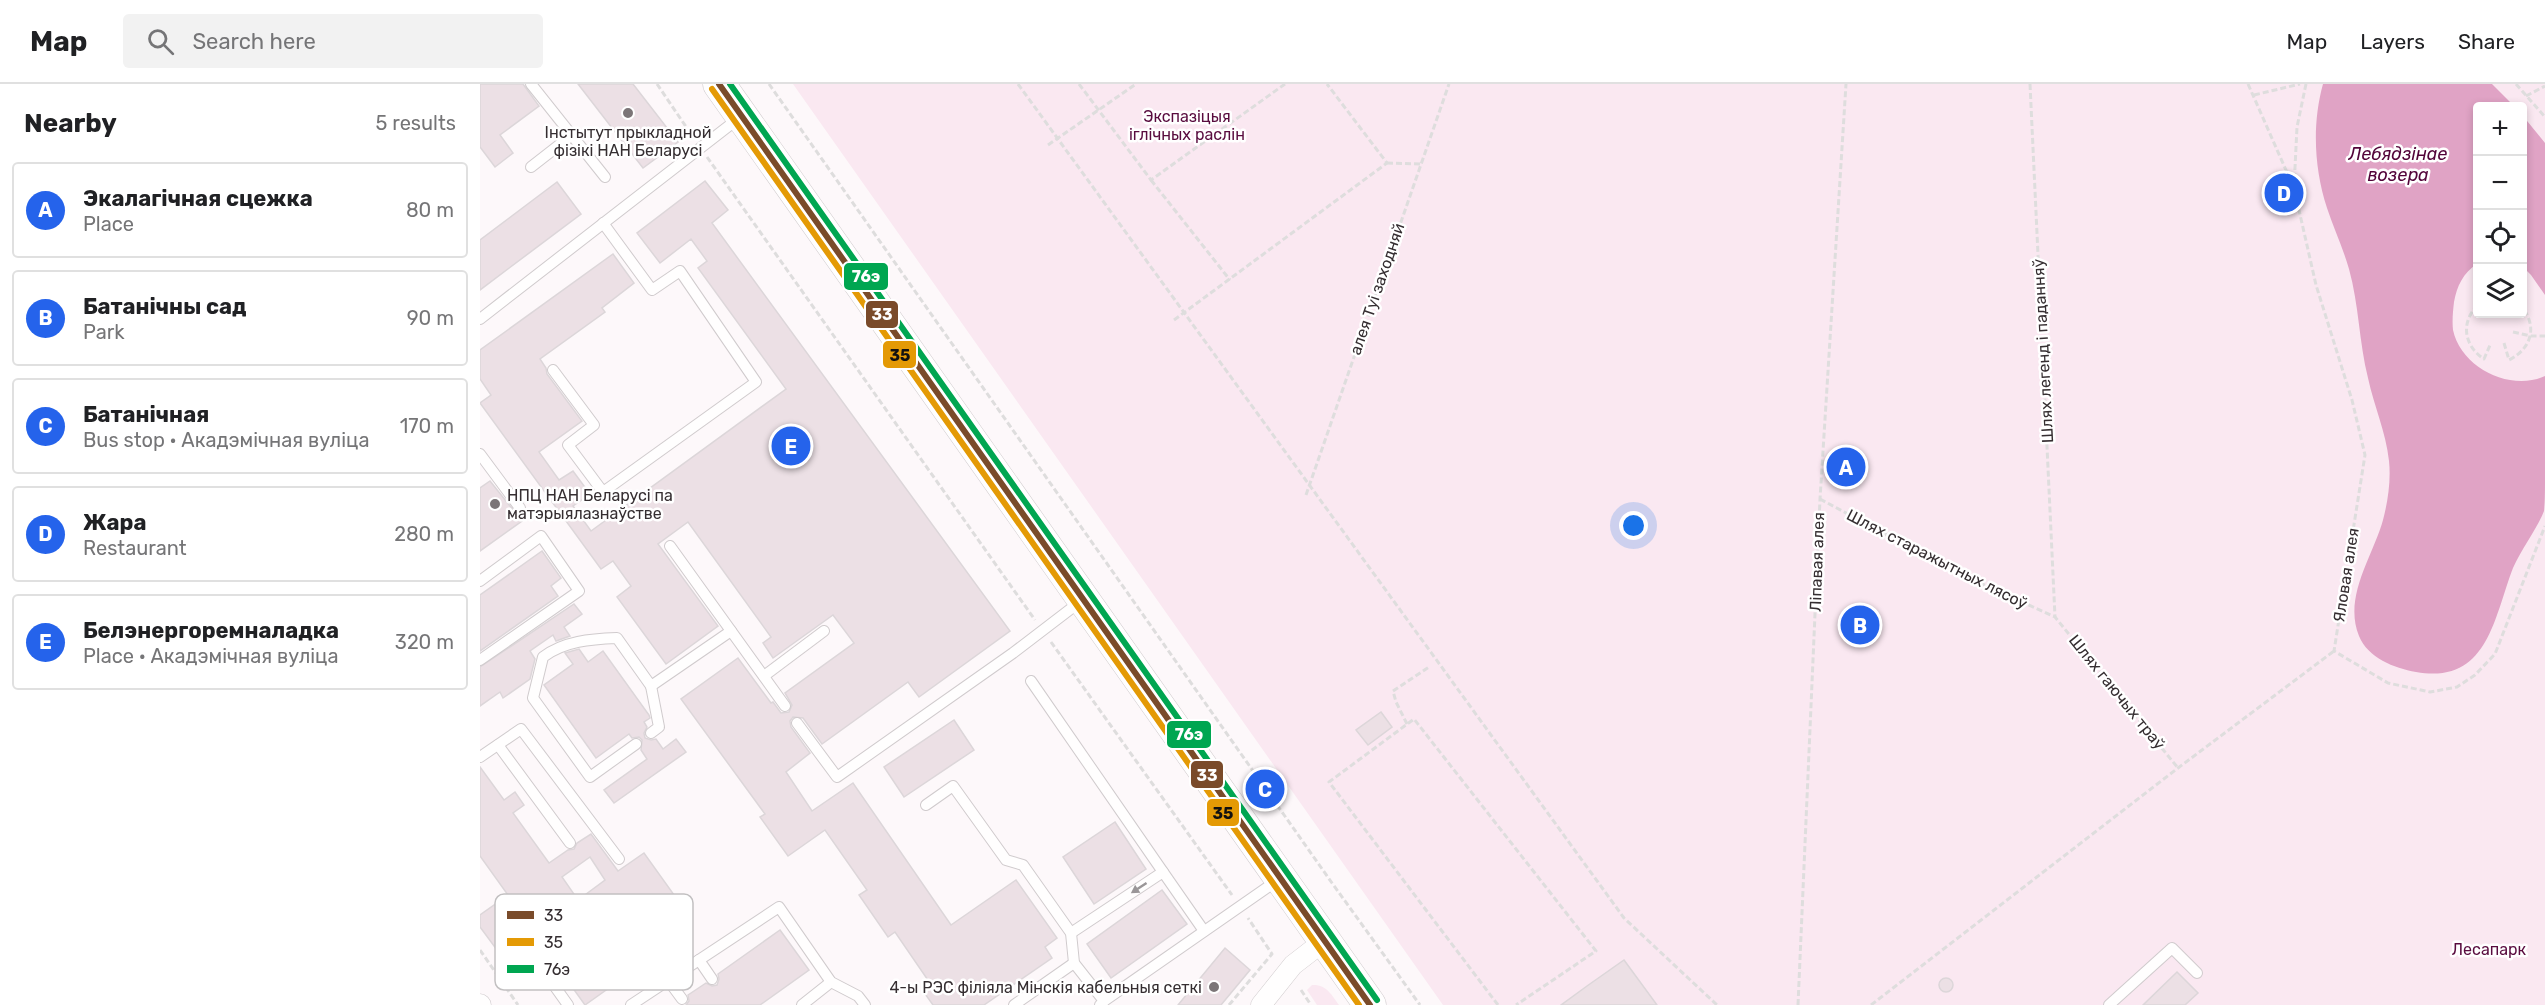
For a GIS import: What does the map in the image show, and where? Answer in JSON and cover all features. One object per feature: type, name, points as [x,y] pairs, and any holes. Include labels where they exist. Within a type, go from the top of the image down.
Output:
[{"type":"main road","points":[[719,84],[1371,1005]]},
{"type":"street","points":[[1261,1005],[1293,965],[1324,941]]},
{"type":"lane","points":[[531,84],[605,177]]},
{"type":"lane","points":[[480,319],[742,116]]},
{"type":"lane","points":[[531,166],[572,135]]},
{"type":"lane","points":[[553,370],[594,425],[568,445],[603,492],[756,382],[680,271],[652,290],[603,223]]},
{"type":"lane","points":[[480,454],[520,508]]},
{"type":"lane","points":[[480,581],[541,536],[579,591],[480,660]]},
{"type":"lane","points":[[670,546],[785,706]]},
{"type":"lane","points":[[797,723],[837,777],[1043,631],[1084,599]]},
{"type":"lane","points":[[651,686],[731,631]]},
{"type":"lane","points":[[764,676],[825,631]]},
{"type":"lane","points":[[636,744],[590,777],[533,698],[543,657],[553,650],[589,639],[616,638],[651,686],[659,727],[651,733]]},
{"type":"lane","points":[[1031,681],[1204,931]]},
{"type":"lane","points":[[480,757],[521,729],[620,859]]},
{"type":"lane","points":[[498,745],[570,843]]},
{"type":"lane","points":[[926,804],[953,786],[1006,860],[1023,866],[1071,933],[1074,963],[1102,1003],[1280,879]]},
{"type":"lane","points":[[1071,933],[1163,873]]},
{"type":"lane","points":[[693,964],[779,907],[831,982],[858,996],[865,1005]]},
{"type":"lane","points":[[2109,1005],[2172,948],[2197,973]]},
{"type":"lane","points":[[699,960],[712,979]]},
{"type":"lane","points":[[1014,1005],[1074,963]]},
{"type":"lane","points":[[802,1005],[831,982]]},
{"type":"lane","points":[[557,990],[568,1005]]},
{"type":"lane","points":[[631,1005],[654,990]]},
{"type":"lane","points":[[675,990],[682,999]]},
{"type":"path","points":[[657,84],[1272,954],[1228,1005]]},
{"type":"path","points":[[769,84],[1325,874],[1420,1005]]},
{"type":"path","points":[[1018,84],[1624,918],[1717,1005]]},
{"type":"path","points":[[1079,84],[1230,280]]},
{"type":"path","points":[[1048,145],[1136,84]]},
{"type":"path","points":[[1151,180],[1285,84]]},
{"type":"path","points":[[1328,84],[1387,163]]},
{"type":"path","name":"алея Туі заходняй","points":[[1306,495],[1449,84]]},
{"type":"path","name":"Ліпавая алея","points":[[1798,1005],[1820,499],[1846,84]]},
{"type":"path","name":"Шлях легенд і паданняў","points":[[2030,84],[2055,617]]},
{"type":"path","name":"Яловая алея","points":[[2248,84],[2294,188],[2316,285],[2352,400],[2365,455],[2334,651]]},
{"type":"path","points":[[2254,95],[2300,84]]},
{"type":"path","name":"Яловая алея","points":[[2294,188],[2298,127],[2306,84]]},
{"type":"path","points":[[2516,84],[2545,117]]},
{"type":"path","points":[[2526,96],[2545,86]]},
{"type":"path","points":[[1174,320],[1387,163],[1420,164]]},
{"type":"path","points":[[2473,311],[2469,315],[2466,326],[2471,347],[2484,359],[2491,343]]},
{"type":"path","points":[[2504,343],[2510,360],[2526,347],[2531,336],[2527,314]]},
{"type":"path","points":[[2513,332],[2545,336]]},
{"type":"path","name":"Шлях старажытных лясоў","points":[[1820,499],[1958,573],[2055,617]]},
{"type":"path","points":[[1871,1005],[2178,768],[2334,651],[2388,683],[2430,692],[2457,687],[2475,675],[2495,654],[2545,526]]},
{"type":"path","name":"Шлях гаючых траў","points":[[2055,617],[2178,768]]},
{"type":"path","points":[[1407,725],[1393,691],[1429,667]]},
{"type":"path","points":[[1498,1005],[1329,782],[1414,719],[1596,951],[1516,1005]]},
{"type":"path","points":[[480,950],[495,972]]},
{"type":"path","points":[[508,990],[518,1005]]},
{"type":"path","points":[[1301,990],[1311,1005]]},
{"type":"green space","points":[[793,84],[2545,84],[2545,1005],[1443,1005]]},
{"type":"green space","points":[[1312,985],[1325,988],[1339,1005],[1317,1005],[1307,990]]},
{"type":"water","name":"Лебядзінае возера","points":[[2323,84],[2492,84],[2510,102],[2473,102],[2473,267],[2459,285],[2454,302],[2453,330],[2458,344],[2466,355],[2489,373],[2517,381],[2545,376],[2544,511],[2513,568],[2493,626],[2484,643],[2473,658],[2459,668],[2440,673],[2416,672],[2383,661],[2363,644],[2355,621],[2355,606],[2361,577],[2385,513],[2390,468],[2365,364],[2355,296],[2347,261],[2327,208],[2319,177],[2316,130]]},
{"type":"water","points":[[2527,121],[2545,143],[2545,295],[2527,271]]},
{"type":"building","points":[[480,84],[523,84],[539,106],[500,135],[513,153],[495,167],[480,147]]},
{"type":"building","name":"Інстытут прыкладной фізікі НАН Беларусі","points":[[578,84],[633,84],[678,142],[643,168]]},
{"type":"building","points":[[705,181],[728,210],[712,223],[1010,631],[919,697],[908,682],[822,744],[803,718],[793,717],[790,721],[791,727],[810,753],[786,772],[812,811],[853,783],[951,925],[1016,880],[1057,938],[1045,947],[1052,958],[984,1005],[933,1005],[923,991],[932,986],[895,932],[888,937],[859,895],[867,890],[825,830],[788,856],[760,817],[765,814],[681,699],[738,658],[771,703],[773,702],[781,713],[789,712],[792,705],[785,693],[854,643],[833,615],[773,658],[763,643],[771,637],[688,522],[658,544],[718,626],[666,664],[617,597],[631,586],[613,561],[601,569],[480,403],[491,395],[480,379],[480,350],[613,254],[634,283],[602,308],[605,312],[540,359],[547,374],[582,421],[539,452],[559,480],[573,471],[590,494],[573,506],[591,531],[786,389],[698,268],[707,261],[691,239],[660,263],[637,233]]},
{"type":"building","points":[[557,182],[581,214],[480,290],[480,240]]},
{"type":"building","name":"НПЦ НАН Беларусі па матэрыялазнаўстве","points":[[490,481],[522,521],[480,551],[480,488]]},
{"type":"building","points":[[542,551],[561,578],[551,586],[558,596],[480,651],[480,595]]},
{"type":"building","points":[[574,604],[582,614],[564,627],[570,636],[556,641],[553,635],[530,651],[535,659],[530,679],[503,698],[500,692],[480,706],[480,667]]},
{"type":"building","points":[[579,649],[588,662],[603,651],[649,715],[650,718],[644,722],[647,727],[644,733],[645,738],[656,739],[663,749],[676,739],[686,752],[614,803],[604,790],[647,759],[641,750],[642,740],[639,737],[632,738],[629,734],[596,758],[544,685],[573,664],[565,653]]},
{"type":"building","points":[[1381,712],[1392,727],[1368,745],[1356,730]]},
{"type":"building","points":[[954,720],[974,750],[904,797],[884,767]]},
{"type":"building","points":[[480,767],[504,800],[515,792],[524,805],[513,813],[549,863],[568,850],[574,849],[577,843],[591,834],[618,871],[644,853],[673,894],[586,894],[605,880],[590,857],[562,877],[574,894],[507,894],[480,856]]},
{"type":"building","points":[[1115,822],[1146,869],[1094,904],[1063,857]]},
{"type":"building","points":[[1162,890],[1187,924],[1111,978],[1087,944]]},
{"type":"building","points":[[495,904],[495,947],[480,927],[480,915]]},
{"type":"building","points":[[780,930],[809,970],[760,1005],[686,1005],[689,1001],[688,995],[706,983],[712,986],[717,985],[718,974]]},
{"type":"building","name":"4-ы РЭС філіяла Мінскія кабельныя сеткі","points":[[1225,948],[1250,970],[1221,1005],[1178,1005]]},
{"type":"building","points":[[1624,960],[1657,1005],[1561,1005],[1587,986]]},
{"type":"building","points":[[2177,972],[2198,993],[2185,1005],[2143,1005]]},
{"type":"building","points":[[1943,978],[1949,978],[1953,985],[1949,992],[1943,992],[1939,988],[1939,982]]},
{"type":"building","points":[[574,990],[606,990],[585,1005]]},
{"type":"transit line","name":"33","points":[[719,84],[1370,1005]]},
{"type":"transit line","name":"76э","points":[[730,84],[1377,1000]]},
{"type":"transit line","name":"35","points":[[712,89],[1359,1005]]},
{"type":"place","name":"Інстытут прыкладной фізікі НАН Беларусі","points":[[628,113]]},
{"type":"place","name":"Жара","points":[[2284,193]]},
{"type":"place","name":"Белэнергоремналадка","points":[[791,446]]},
{"type":"place","name":"Экалагічная сцежка","points":[[1846,467]]},
{"type":"place","name":"НПЦ НАН Беларусі па матэрыялазнаўстве","points":[[495,504]]},
{"type":"place","name":"Батанічны сад","points":[[1860,625]]},
{"type":"place","name":"Батанічная","points":[[1265,789]]},
{"type":"place","name":"4-ы РЭС філіяла Мінскія кабельныя сеткі","points":[[1214,987]]},
{"type":"park label","name":"Экспазіцыя іглічных раслін","points":[[1187,125]]},
{"type":"park label","name":"Лесапарк","points":[[2489,949]]}]
